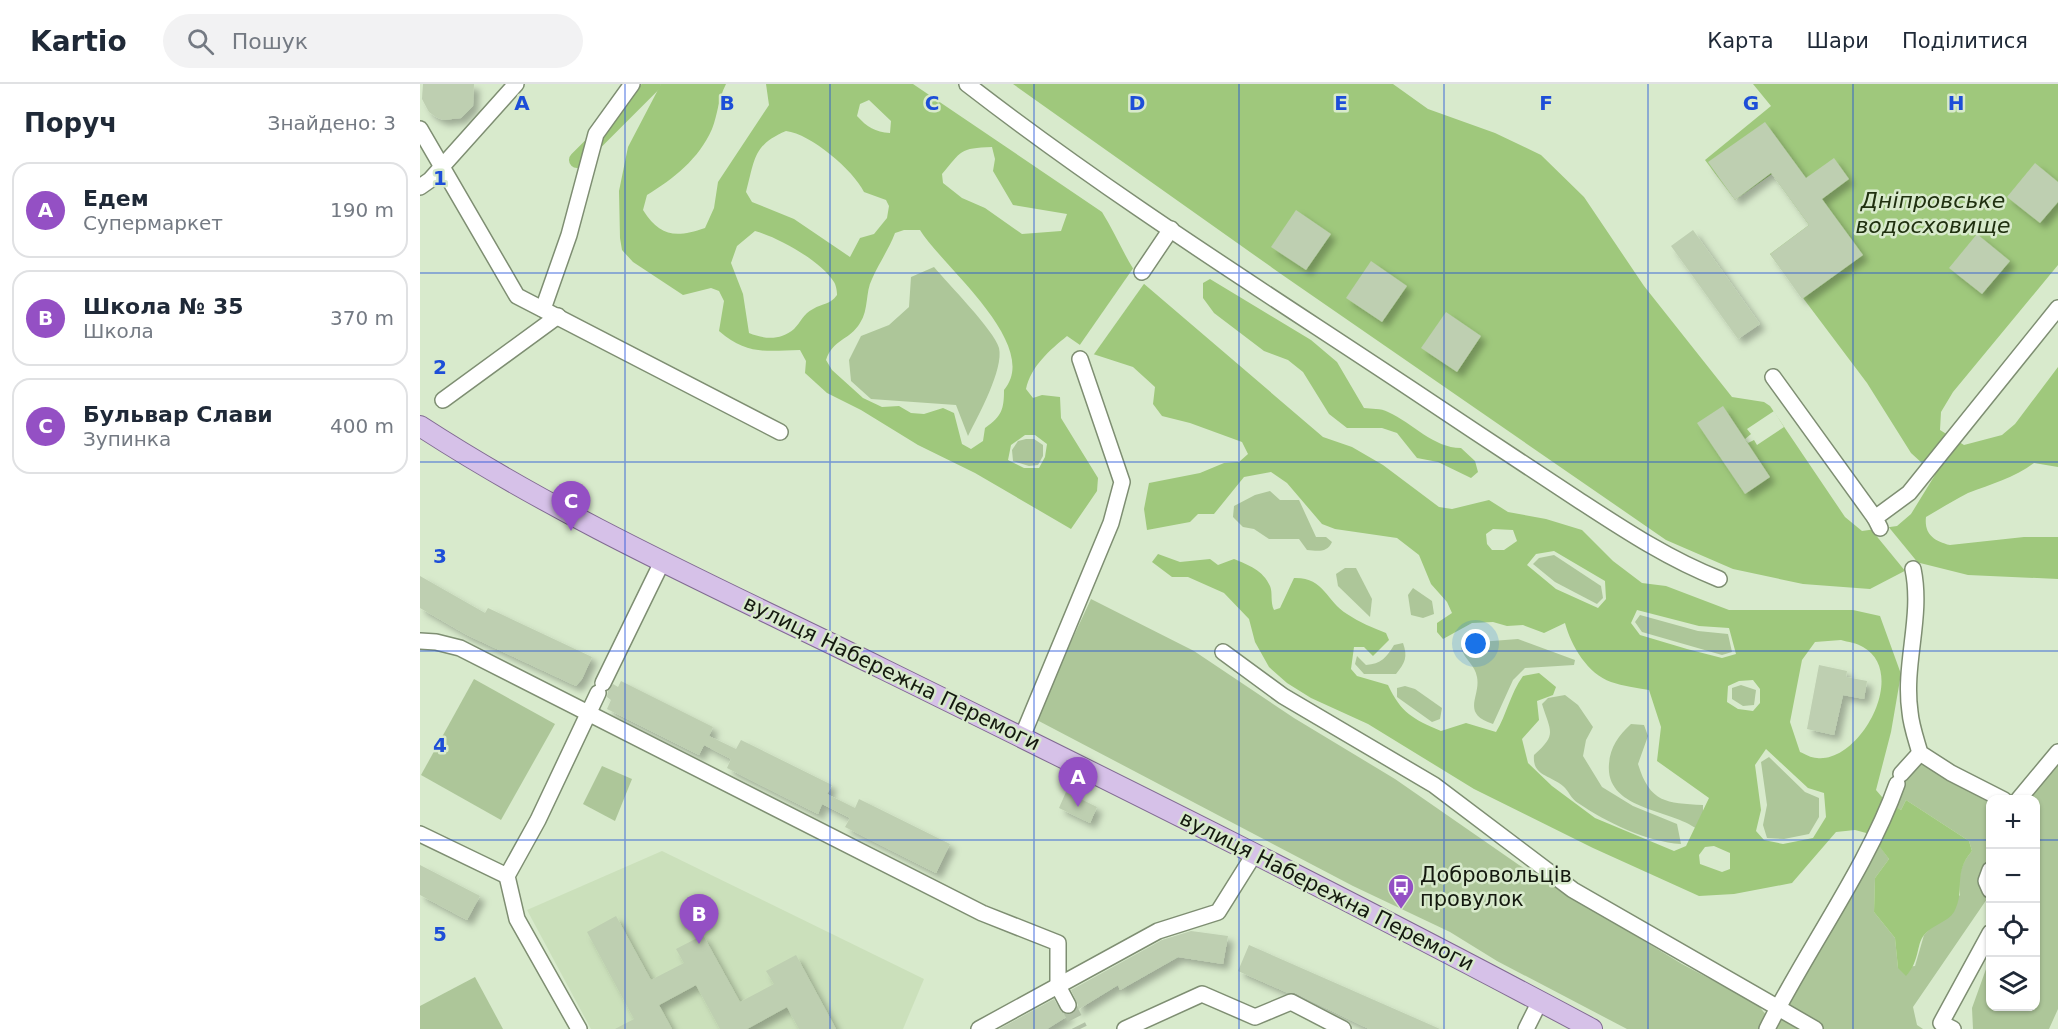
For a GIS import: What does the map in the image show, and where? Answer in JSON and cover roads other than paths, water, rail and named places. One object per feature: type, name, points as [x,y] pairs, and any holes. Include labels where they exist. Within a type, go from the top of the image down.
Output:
[{"type":"main road","name":"вулиця Набережна Перемоги","points":[[420,426],[496,475],[1255,853],[1592,1029]]},
{"type":"street","points":[[420,187],[442,168],[516,84]]},
{"type":"street","points":[[543,309],[579,198],[596,134],[632,84]]},
{"type":"street","points":[[967,84],[1066,158],[1644,542],[1681,564],[1719,579]]},
{"type":"street","points":[[420,129],[517,296],[780,432]]},
{"type":"street","points":[[1142,272],[1171,229]]},
{"type":"street","points":[[1773,377],[1878,523],[1909,493],[2058,308]]},
{"type":"street","points":[[443,400],[558,316]]},
{"type":"street","points":[[1022,737],[1111,523],[1122,482],[1080,359]]},
{"type":"street","points":[[579,1029],[517,919],[507,876],[538,820],[663,560]]},
{"type":"street","points":[[1913,569],[1918,593],[1910,673],[1909,711],[1920,753],[1951,773],[1994,795]]},
{"type":"street","points":[[420,641],[460,648],[982,913],[1058,943],[1058,986],[1068,1005]]},
{"type":"street","points":[[1223,652],[1283,696],[1434,785],[1573,890],[1815,1029]]},
{"type":"street","points":[[2022,795],[2058,752]]},
{"type":"street","points":[[1767,1029],[1862,857],[1897,785],[1920,753]]},
{"type":"street","points":[[420,834],[507,876]]},
{"type":"street","points":[[979,1029],[1158,931],[1218,912],[1255,853]]},
{"type":"street","points":[[1944,1027],[1986,941]]},
{"type":"street","points":[[1125,1029],[1202,994],[1255,1017],[1291,1002],[1343,1029]]},
{"type":"street","points":[[1526,1029],[1540,1001]]},
{"type":"water","points":[[661,84],[726,84],[707,140],[693,159],[676,175],[647,195],[643,210],[656,226],[669,233],[695,231],[705,228],[714,208],[718,182],[769,105],[766,84],[913,84],[1102,212],[1143,283],[1323,437],[1352,447],[1383,465],[1439,507],[1452,509],[1489,500],[1508,512],[1546,519],[1582,530],[1613,561],[1642,583],[1666,586],[1729,610],[1853,610],[1880,616],[1901,674],[1891,732],[1876,790],[1901,810],[1906,800],[1969,841],[1972,851],[1962,867],[1959,896],[1954,912],[1924,935],[1914,965],[1906,976],[1898,968],[1895,938],[1874,912],[1875,878],[1889,859],[1870,834],[1855,830],[1836,832],[1792,883],[1734,894],[1699,896],[1593,848],[1474,789],[1368,724],[1311,698],[1287,683],[1269,667],[1255,642],[1249,619],[1224,593],[1188,577],[1172,577],[1152,562],[1158,554],[1180,562],[1210,559],[1218,565],[1234,559],[1250,566],[1267,580],[1271,589],[1274,610],[1280,608],[1294,578],[1312,581],[1347,614],[1386,633],[1389,640],[1373,656],[1364,647],[1354,647],[1351,669],[1357,676],[1388,685],[1403,709],[1423,723],[1441,731],[1466,723],[1496,732],[1523,676],[1539,673],[1556,687],[1553,695],[1537,701],[1539,720],[1522,739],[1528,763],[1552,786],[1595,818],[1674,851],[1686,846],[1709,798],[1657,761],[1661,727],[1649,690],[1611,682],[1595,673],[1576,650],[1565,623],[1544,633],[1523,625],[1507,626],[1493,622],[1472,623],[1443,639],[1437,632],[1437,623],[1452,613],[1447,602],[1431,584],[1419,555],[1397,538],[1335,529],[1322,524],[1287,483],[1271,472],[1244,477],[1214,514],[1198,514],[1190,522],[1147,530],[1144,509],[1149,483],[1200,473],[1224,463],[1239,462],[1248,454],[1242,442],[1190,423],[1162,416],[1153,404],[1155,387],[1133,367],[1093,354],[1067,336],[1037,366],[1026,389],[1033,398],[1042,395],[1060,397],[1061,418],[1098,478],[1097,491],[1071,529],[975,473],[918,445],[861,410],[827,393],[805,373],[806,361],[800,350],[757,350],[729,339],[719,331],[724,301],[719,291],[711,288],[683,295],[633,262],[622,250],[619,191],[628,147]],"holes":[[[869,100],[891,121],[890,133],[872,128],[857,116],[860,104]],[[786,131],[807,139],[841,164],[859,183],[864,192],[886,200],[889,206],[887,218],[874,234],[860,238],[850,257],[794,219],[752,202],[746,192],[754,162],[761,148],[775,136]],[[992,147],[995,159],[993,171],[1013,205],[1067,214],[1061,231],[1022,234],[985,208],[962,198],[943,183],[942,174],[962,152]],[[904,230],[920,230],[984,307],[1000,329],[1010,351],[1012,372],[1004,390],[1001,412],[985,428],[983,441],[971,449],[962,444],[954,413],[943,408],[924,414],[911,413],[899,406],[882,407],[863,398],[832,370],[826,360],[833,348],[856,329],[863,318],[870,284],[895,233]],[[755,231],[787,244],[809,258],[828,274],[834,282],[837,295],[829,302],[810,311],[794,329],[783,336],[766,338],[755,335],[749,333],[743,294],[731,263],[737,246]],[[1025,435],[1035,435],[1047,444],[1045,457],[1039,468],[1024,468],[1008,460],[1011,445]],[[1493,529],[1513,530],[1517,541],[1504,550],[1492,550],[1487,544],[1486,534]],[[1554,551],[1605,581],[1606,599],[1598,608],[1556,589],[1527,565],[1536,554]],[[1637,610],[1699,626],[1729,628],[1736,654],[1722,658],[1640,635],[1631,623]],[[1841,640],[1863,647],[1876,659],[1881,676],[1880,695],[1863,732],[1849,746],[1833,756],[1817,758],[1808,756],[1800,752],[1790,722],[1802,660],[1815,642]],[[1753,680],[1760,689],[1760,703],[1753,711],[1738,709],[1727,702],[1728,686],[1739,681]],[[1766,749],[1808,788],[1824,793],[1826,817],[1813,838],[1783,844],[1764,840],[1756,831],[1761,810],[1755,765]],[[1714,846],[1730,853],[1730,869],[1722,872],[1700,864],[1699,855],[1705,847]]]},
{"type":"water","name":"Дніпровське водосховище","points":[[1013,84],[1393,84],[1428,109],[1495,133],[1541,155],[1584,197],[1644,286],[1732,397],[1764,402],[1770,406],[1845,517],[1862,531],[1897,526],[1911,514],[1935,475],[1911,453],[1867,383],[1770,254],[1809,225],[1772,174],[1735,200],[1705,160],[1771,106],[1753,84],[2058,84],[2058,265],[1953,392],[1941,412],[1940,430],[1964,445],[2002,435],[2015,424],[2058,367],[2058,467],[2034,463],[2010,477],[1968,493],[1926,517],[1926,523],[1931,536],[1950,545],[2024,537],[2058,537],[2058,579],[1968,575],[1920,563],[1870,589],[1803,584],[1733,569],[1666,540],[1281,274]]},
{"type":"water","points":[[1210,279],[1311,340],[1337,362],[1364,408],[1385,411],[1432,440],[1461,448],[1475,461],[1478,472],[1471,478],[1438,462],[1417,458],[1397,433],[1382,428],[1347,428],[1329,414],[1303,372],[1288,360],[1264,351],[1214,313],[1203,298],[1203,283]]},
{"type":"waterway","points":[[577,160],[653,84]]},
{"type":"tunnel","points":[[1068,1005],[1080,1029]]},
{"type":"place","name":"Бульвар Слави","points":[[571,531]]},
{"type":"place","name":"Едем","points":[[1078,807]]},
{"type":"place","name":"Добровольців провулок","points":[[1401,910]]},
{"type":"place","name":"Школа № 35","points":[[699,944]]}]
